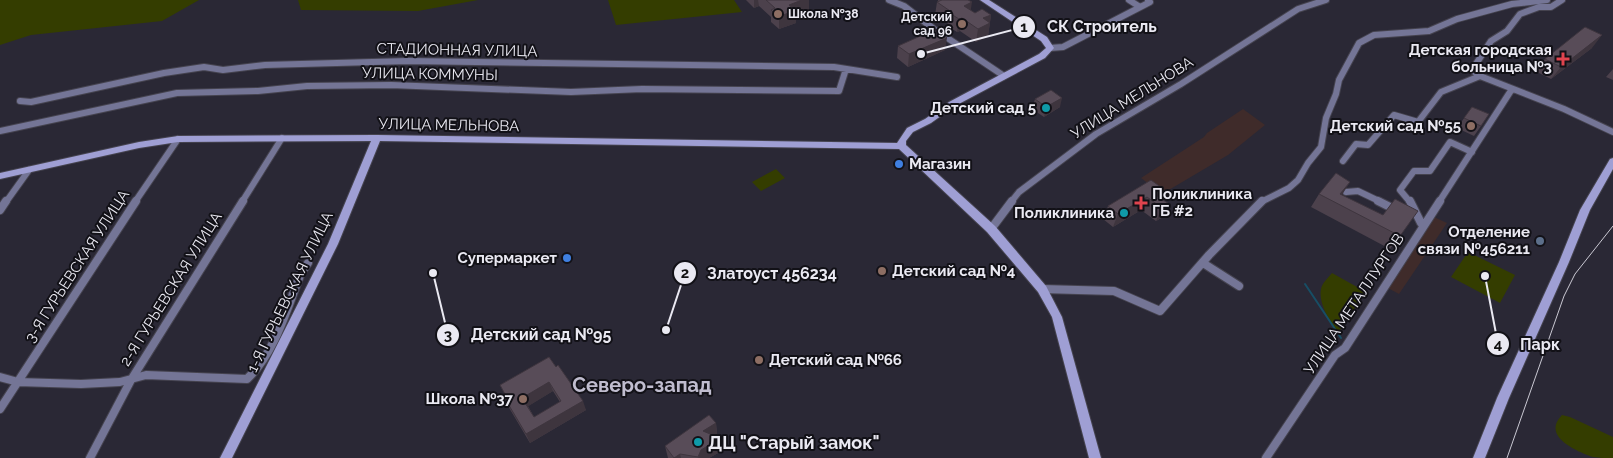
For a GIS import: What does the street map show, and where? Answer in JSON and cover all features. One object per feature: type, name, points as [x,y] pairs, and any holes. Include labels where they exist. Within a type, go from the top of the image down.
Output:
[{"type":"main road","points":[[984,0],[1044,39],[1050,48],[1042,56],[952,104],[928,121],[910,130],[902,140],[901,146],[991,229],[1042,289],[1057,317],[1095,458]]},
{"type":"main road","name":"УЛИЦА МЕЛЬНОВА","points":[[0,176],[139,145],[178,139],[377,138],[901,146]]},
{"type":"main road","name":"1-Я ГУРЬЕВСКАЯ УЛИЦА","points":[[226,458],[333,244],[377,138]]},
{"type":"main road","points":[[1479,458],[1503,398],[1564,262],[1585,210],[1613,162]]},
{"type":"street","points":[[890,0],[904,6],[934,29],[1004,76]]},
{"type":"street","points":[[1129,0],[1140,7]]},
{"type":"street","name":"УЛИЦА МЕЛЬНОВА","points":[[991,229],[1019,192],[1096,134],[1298,9],[1326,0]]},
{"type":"street","points":[[1042,289],[1114,291],[1160,311],[1262,201],[1289,188],[1298,180],[1308,163],[1321,147],[1326,118],[1336,94],[1339,80],[1359,43],[1374,35],[1428,31],[1457,19],[1512,4],[1547,0]]},
{"type":"street","points":[[1562,0],[1550,6],[1520,14],[1507,30],[1492,41],[1472,70],[1480,76],[1564,109],[1613,132]]},
{"type":"street","points":[[1050,48],[1063,47],[1149,1]]},
{"type":"street","name":"СТАДИОННАЯ УЛИЦА","points":[[20,101],[31,102],[164,73],[204,67],[223,70],[265,65],[408,61],[834,67],[897,77]]},
{"type":"street","name":"УЛИЦА КОММУНЫ","points":[[0,131],[177,94],[326,86],[391,85],[570,92],[642,89],[839,91],[846,69]]},
{"type":"street","points":[[1342,161],[1356,144],[1368,145],[1394,115],[1418,122],[1441,92],[1480,76]]},
{"type":"street","name":"УЛИЦА МЕТАЛЛУРГОВ","points":[[1266,458],[1335,356],[1345,348],[1423,223],[1472,152],[1512,89]]},
{"type":"street","name":"2-Я ГУРЬЕВСКАЯ УЛИЦА","points":[[90,458],[131,380],[282,138]]},
{"type":"street","name":"3-Я ГУРЬЕВСКАЯ УЛИЦА","points":[[0,410],[100,254],[178,139]]},
{"type":"street","points":[[1423,223],[1408,198],[1400,190],[1414,171],[1430,171],[1450,142],[1472,152]]},
{"type":"street","points":[[0,210],[28,170]]},
{"type":"street","points":[[1346,192],[1358,191],[1423,223]]},
{"type":"street","points":[[0,377],[18,382],[81,384],[131,380],[146,375],[243,380],[252,377],[267,351],[301,273],[308,263]]},
{"type":"street","points":[[1203,263],[1239,286]]},
{"type":"shaded area","points":[[1243,109],[1265,125],[1228,155],[1162,194],[1141,178],[1204,137]]},
{"type":"shaded area","points":[[1434,217],[1447,223],[1399,294],[1386,287]]},
{"type":"green space","points":[[0,0],[199,0],[162,21],[31,35],[0,45]]},
{"type":"green space","points":[[298,0],[478,0],[418,11],[301,10]]},
{"type":"green space","points":[[608,0],[734,0],[742,12],[616,25]]},
{"type":"green space","points":[[776,169],[785,178],[761,191],[752,182]]},
{"type":"green space","points":[[1468,252],[1515,275],[1500,303],[1451,277]]},
{"type":"green space","points":[[1332,273],[1366,292],[1338,333],[1325,312],[1321,300],[1321,289]]},
{"type":"green space","points":[[1562,415],[1613,437],[1613,458],[1593,457],[1563,442],[1556,430],[1557,423]]},
{"type":"building","points":[[766,0],[802,0],[789,5],[795,10],[779,17],[771,10],[775,8]]},
{"type":"building","points":[[942,0],[968,0],[972,2],[964,6],[975,13],[982,9],[991,15],[983,18],[990,23],[978,29],[962,18],[959,19],[951,14],[953,13],[937,2]]},
{"type":"building","points":[[1585,27],[1602,35],[1561,67],[1545,59]]},
{"type":"building","points":[[936,29],[947,38],[909,54],[898,46]]},
{"type":"building","points":[[1051,90],[1062,98],[1046,107],[1035,99]]},
{"type":"building","points":[[1472,107],[1489,114],[1481,126],[1464,118]]},
{"type":"building","points":[[1336,173],[1350,182],[1340,194],[1383,215],[1395,199],[1418,211],[1400,236],[1319,194]]},
{"type":"building","points":[[1151,180],[1162,188],[1153,193],[1169,204],[1162,208],[1147,197],[1118,214],[1108,206]]},
{"type":"building","name":"Школа №37","points":[[549,357],[556,367],[558,365],[583,401],[526,434],[504,397],[506,396],[500,385]],"holes":[[[549,382],[561,401],[534,417],[522,398]]]},
{"type":"building","points":[[709,415],[716,423],[703,431],[715,436],[716,441],[701,450],[698,457],[680,454],[674,458],[665,446]]},
{"type":"waterway","points":[[1305,284],[1341,338]]},
{"type":"tram line","points":[[1507,458],[1564,296],[1575,274],[1613,226]]},
{"type":"place","name":"Школа №38","points":[[778,14]]},
{"type":"place","name":"Детский сад 96","points":[[962,24]]},
{"type":"place","name":"СК Строитель","points":[[921,54]]},
{"type":"place","name":"Детская городская больница №3","points":[[1563,59]]},
{"type":"place","name":"Детский сад 5","points":[[1046,108]]},
{"type":"place","name":"Детский сад №55","points":[[1471,126]]},
{"type":"place","name":"Магазин","points":[[899,164]]},
{"type":"place","name":"Поликлиника ГБ #2","points":[[1141,203]]},
{"type":"place","name":"Поликлиника","points":[[1124,213]]},
{"type":"place","name":"Отделение связи №456211","points":[[1540,241]]},
{"type":"place","name":"Супермаркет","points":[[567,258]]},
{"type":"place","name":"Детский сад №4","points":[[882,271]]},
{"type":"place","name":"Детский сад №95","points":[[433,273]]},
{"type":"place","name":"Парк","points":[[1485,276]]},
{"type":"place","name":"Златоуст 456234","points":[[666,330]]},
{"type":"place","name":"Детский сад №66","points":[[759,360]]},
{"type":"place","name":"Школа №37","points":[[523,399]]},
{"type":"place","name":"ДЦ \"Старый замок\"","points":[[698,442]]},
{"type":"district","name":"Северо-запад","points":[[642,385]]}]
